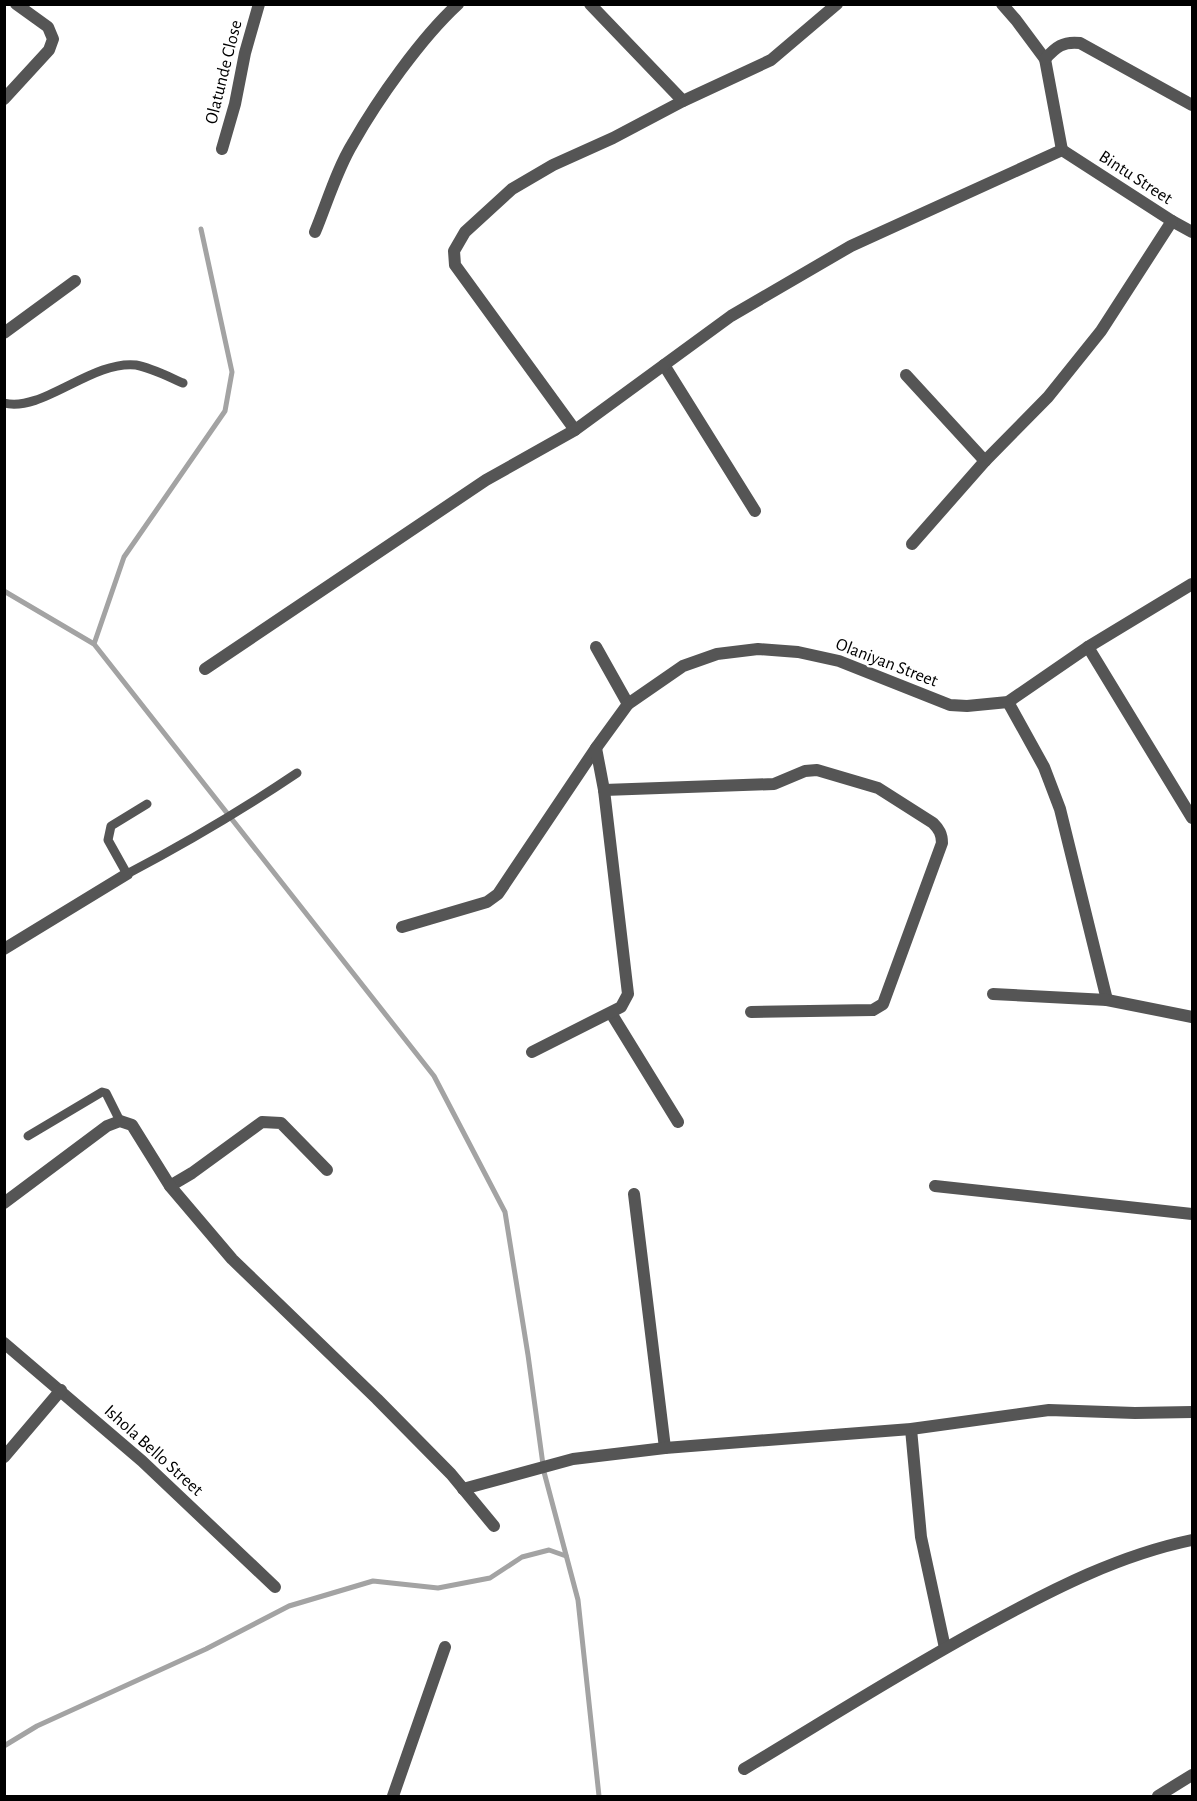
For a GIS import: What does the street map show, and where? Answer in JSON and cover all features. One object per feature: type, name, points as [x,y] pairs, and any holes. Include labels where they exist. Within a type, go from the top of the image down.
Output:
[{"type":"street","points":[[4,99],[49,50],[53,39],[48,27],[16,4]]},
{"type":"street","name":"Olatunde Close","points":[[222,149],[259,4]]},
{"type":"street","points":[[315,232],[352,144],[401,70],[458,4]]},
{"type":"street","points":[[590,4],[684,101]]},
{"type":"street","points":[[575,430],[455,265],[454,251],[465,232],[512,189],[553,165],[771,60],[837,4]]},
{"type":"street","points":[[205,669],[486,480],[575,430],[731,316],[850,246],[1062,150],[1045,59],[1002,4]]},
{"type":"street","points":[[1045,59],[1059,45],[1070,42],[1080,43],[1192,105]]},
{"type":"street","name":"Bintu Street","points":[[1062,150],[1172,222],[1192,232]]},
{"type":"street","points":[[912,544],[985,461],[1048,397],[1101,332],[1172,222]]},
{"type":"street","points":[[4,333],[75,281]]},
{"type":"street","points":[[664,365],[755,511]]},
{"type":"street","points":[[906,375],[985,461]]},
{"type":"street","name":"Olaniyan Street","points":[[402,927],[487,902],[498,894],[628,704],[683,666],[717,654],[758,649],[798,652],[839,661],[950,705],[967,706],[1008,702],[1088,647],[1192,584]]},
{"type":"street","points":[[596,646],[628,704]]},
{"type":"street","points":[[1088,647],[1192,818]]},
{"type":"street","points":[[1008,702],[1044,767],[1060,809],[1107,1000]]},
{"type":"street","points":[[532,1052],[621,1007],[628,994],[604,790],[596,748]]},
{"type":"street","points":[[604,790],[774,784],[805,771],[817,770],[878,789],[938,828],[942,843],[883,1004],[873,1010],[751,1012]]},
{"type":"street","points":[[4,949],[127,874]]},
{"type":"street","points":[[993,994],[1107,1000],[1192,1017]]},
{"type":"street","points":[[611,1013],[678,1122]]},
{"type":"street","points":[[4,1203],[107,1126],[120,1121],[132,1125],[170,1186],[232,1259],[378,1399],[463,1489],[494,1526]]},
{"type":"street","points":[[170,1186],[192,1173],[262,1122],[281,1123],[327,1170]]},
{"type":"street","points":[[935,1186],[1192,1214]]},
{"type":"street","points":[[634,1194],[665,1448]]},
{"type":"street","name":"Ishola Bello Street","points":[[4,1343],[62,1390],[142,1461],[275,1587]]},
{"type":"street","points":[[4,1457],[62,1390]]},
{"type":"street","points":[[463,1489],[573,1459],[665,1448],[911,1428],[1049,1410],[1192,1412]]},
{"type":"street","points":[[911,1428],[921,1537],[945,1648]]},
{"type":"street","points":[[744,1769],[945,1648],[1026,1604],[1112,1563],[1168,1545],[1192,1540]]},
{"type":"street","points":[[393,1797],[445,1647]]},
{"type":"street","points":[[1158,1797],[1192,1775]]},
{"type":"lane","points":[[4,403],[25,404],[88,376],[118,366],[136,365],[183,383]]},
{"type":"lane","points":[[147,804],[111,826],[108,840],[127,874],[197,837],[249,806],[297,773]]},
{"type":"lane","points":[[28,1136],[102,1092],[109,1097],[120,1121]]},
{"type":"waterway","points":[[94,644],[124,557],[225,411],[232,372],[201,229]]},
{"type":"waterway","points":[[4,591],[94,644],[434,1076],[505,1212],[544,1472],[578,1600],[599,1796]]},
{"type":"waterway","points":[[4,1746],[37,1726],[206,1649],[289,1606],[373,1581],[438,1588],[490,1578],[522,1557],[549,1550],[566,1556]]}]
